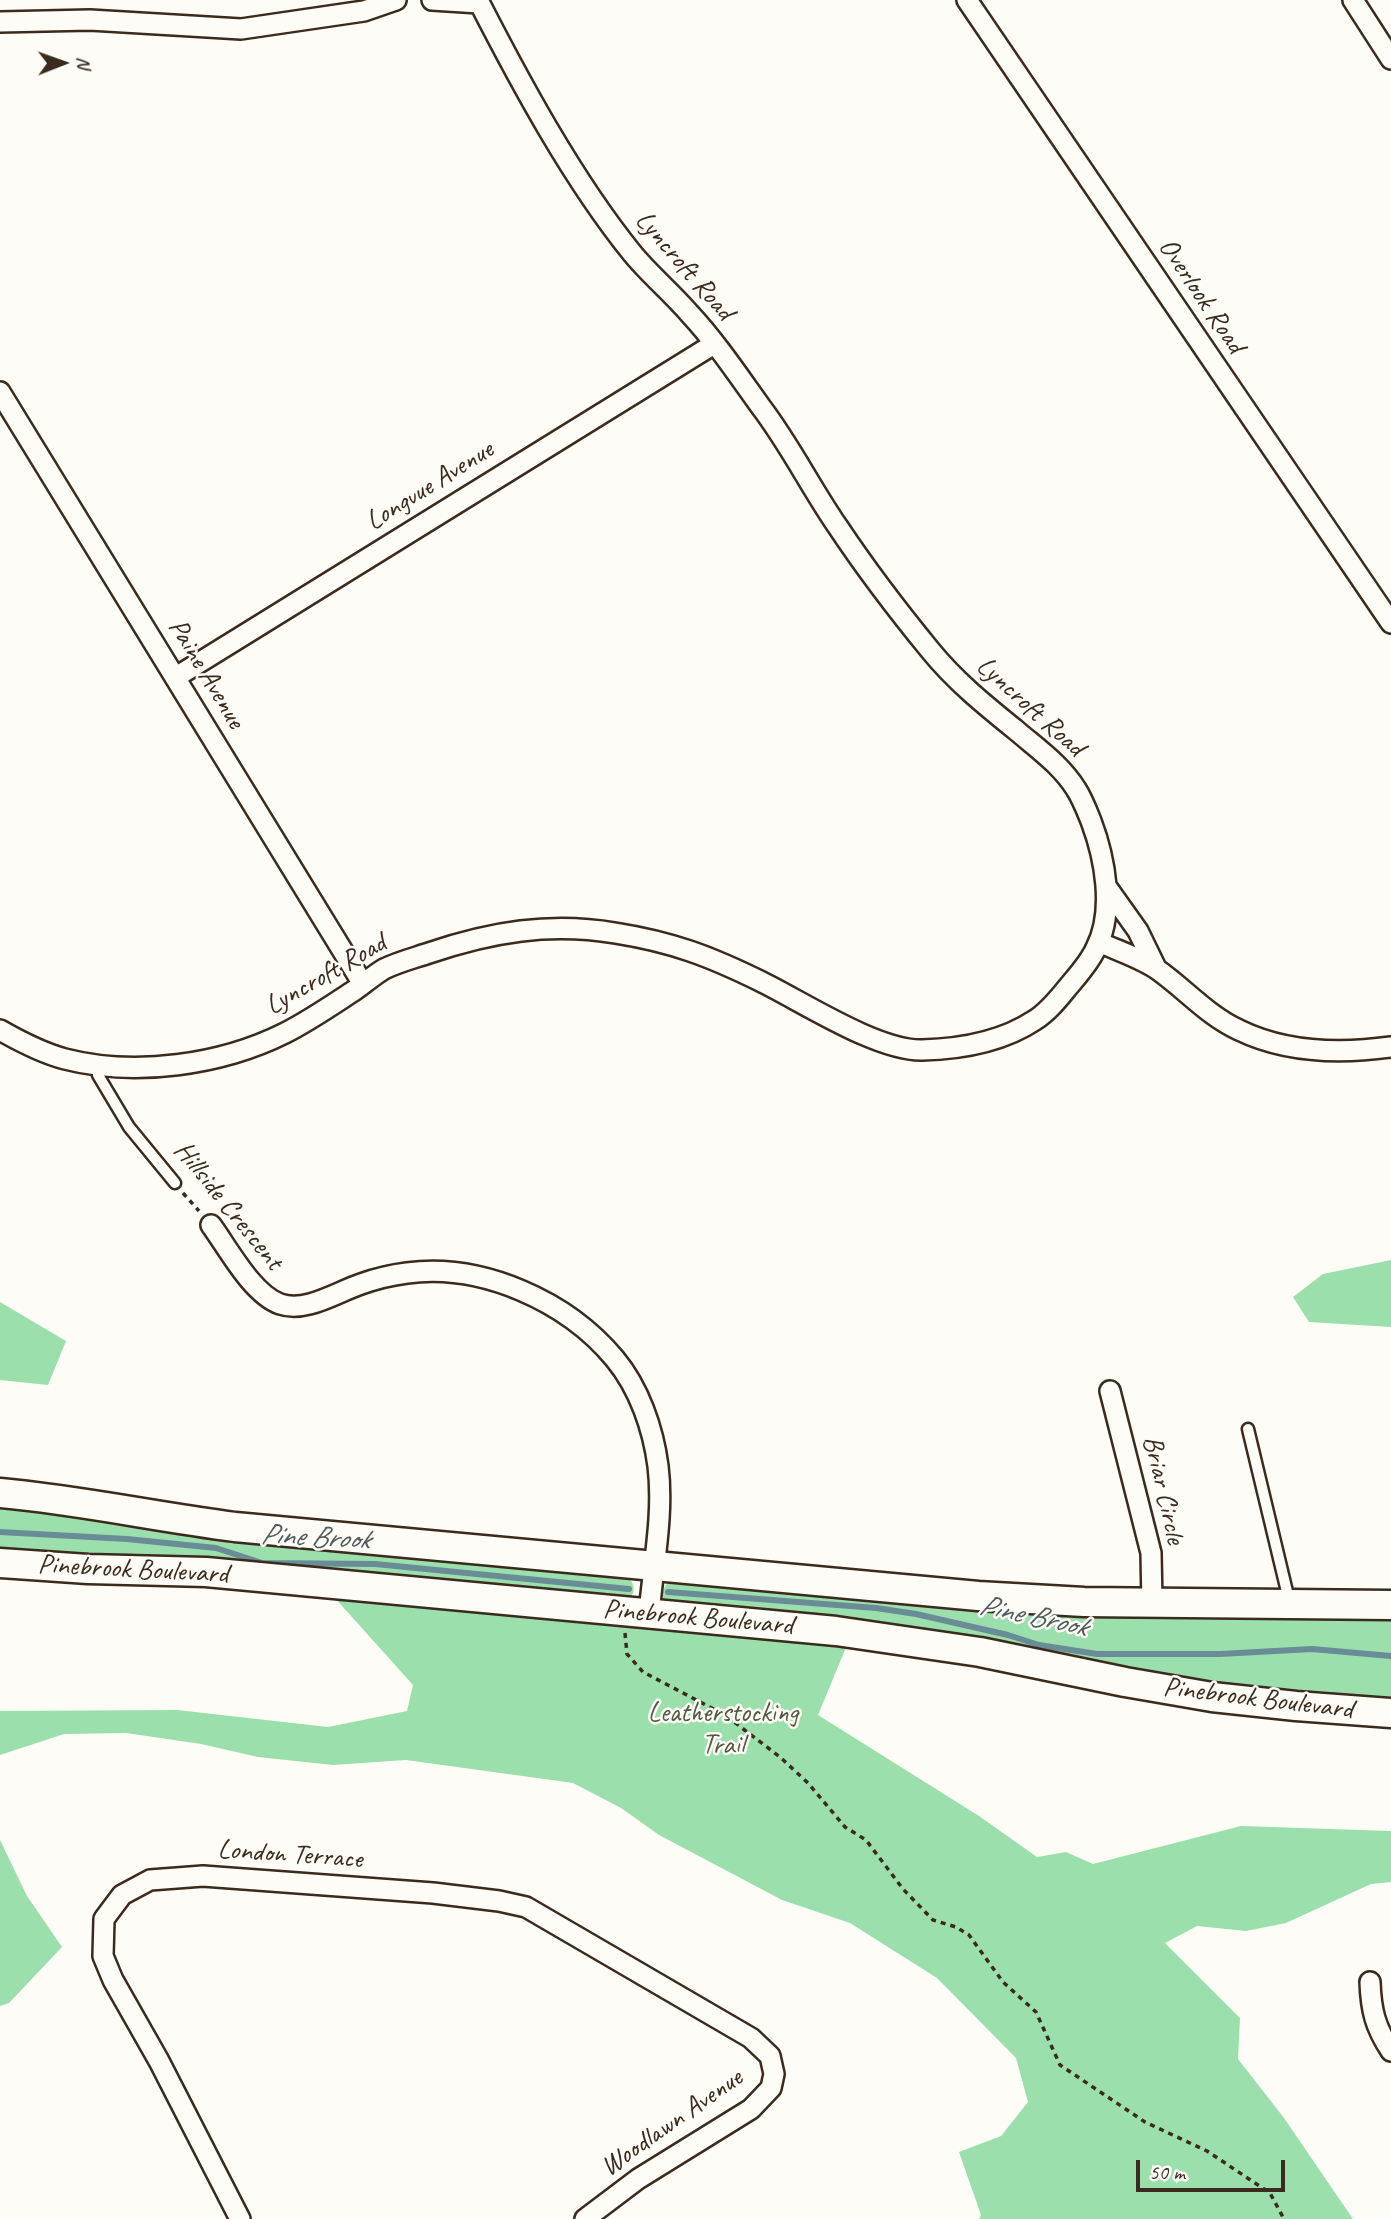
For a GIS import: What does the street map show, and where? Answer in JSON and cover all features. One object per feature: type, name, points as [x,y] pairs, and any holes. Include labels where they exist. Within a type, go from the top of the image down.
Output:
[{"type":"street","points":[[0,22],[90,20],[241,29],[364,11],[396,0]]},
{"type":"street","points":[[432,0],[479,2]]},
{"type":"street","name":"Overlook Road","points":[[967,0],[1391,623]]},
{"type":"street","points":[[1353,0],[1391,59]]},
{"type":"street","name":"Lyncroft Road","points":[[0,1030],[67,1060],[98,1064],[183,1064],[227,1056],[283,1034],[316,1016],[382,970],[499,933],[548,927],[584,928],[660,940],[695,951],[758,979],[885,1045],[917,1051],[974,1045],[1001,1038],[1040,1018],[1070,984],[1100,942],[1106,886],[1092,824],[1076,790],[1056,764],[981,702],[933,653],[838,527],[773,422],[691,314],[633,254],[579,178],[508,58],[479,2]]},
{"type":"street","name":"Longvue Avenue","points":[[176,677],[714,344]]},
{"type":"street","name":"Paine Avenue","points":[[0,392],[363,985]]},
{"type":"street","points":[[1368,590],[1391,593]]},
{"type":"street","points":[[1106,886],[1138,931],[1156,968]]},
{"type":"street","points":[[1100,942],[1156,968],[1190,998],[1238,1030],[1279,1044],[1342,1052],[1391,1046]]},
{"type":"street","name":"Hillside Crescent","points":[[211,1224],[261,1292],[280,1304],[307,1304],[382,1278],[435,1271],[466,1274],[511,1286],[545,1301],[579,1327],[614,1359],[634,1389],[650,1427],[658,1467],[658,1524],[649,1614]]},
{"type":"street","name":"Briar Circle","points":[[1110,1391],[1151,1553],[1152,1604]]},
{"type":"street","name":"Pinebrook Boulevard","points":[[0,1493],[68,1500],[235,1527],[991,1597],[1152,1604],[1391,1605]]},
{"type":"street","name":"Pinebrook Boulevard","points":[[0,1563],[218,1573],[884,1637],[980,1652],[1191,1693],[1296,1706],[1391,1713]]},
{"type":"street","name":"London Terrace","points":[[240,2219],[159,2062],[113,1980],[103,1956],[104,1919],[122,1895],[150,1880],[203,1877],[433,1893],[526,1907],[751,2038],[770,2056],[771,2063]]},
{"type":"street","points":[[1370,1982],[1371,2008],[1381,2036],[1391,2050]]},
{"type":"street","name":"Woodlawn Avenue","points":[[585,2219],[638,2179],[751,2109],[771,2088],[774,2074],[771,2063]]},
{"type":"lane","name":"Hillside Crescent","points":[[98,1064],[98,1075],[129,1127],[175,1183]]},
{"type":"lane","points":[[1248,1429],[1290,1604]]},
{"type":"path","name":"Hillside Crescent","points":[[175,1183],[211,1224]]},
{"type":"path","points":[[625,1630],[626,1654],[643,1672],[725,1715],[780,1757],[808,1783],[845,1827],[866,1840],[903,1889],[933,1920],[956,1927],[970,1935],[1003,1982],[1036,2012],[1060,2065],[1145,2122],[1207,2151],[1270,2193],[1284,2219]]},
{"type":"green space","points":[[1391,1260],[1391,1327],[1309,1322],[1293,1297],[1323,1274]]},
{"type":"green space","points":[[0,1302],[66,1341],[48,1385],[0,1380]]},
{"type":"green space","points":[[0,1504],[626,1574],[633,1585],[633,1591],[627,1601],[0,1557]]},
{"type":"green space","points":[[675,1578],[1391,1617],[1391,1705],[1324,1700],[663,1601],[664,1587]]},
{"type":"green space","name":"Leatherstocking Trail","points":[[334,1597],[847,1645],[818,1715],[979,1816],[1037,1857],[1066,1852],[1093,1864],[1241,1826],[1391,1831],[1391,1882],[1371,1884],[1286,1923],[1246,1931],[1197,1926],[1165,1943],[1240,2018],[1238,2059],[1284,2118],[1353,2219],[979,2219],[981,2215],[959,2152],[1001,2136],[1028,2102],[1016,2058],[937,1978],[850,1923],[782,1900],[659,1835],[621,1808],[573,1783],[406,1760],[333,1765],[258,1757],[201,1744],[126,1733],[64,1734],[0,1755],[0,1711],[177,1710],[328,1727],[407,1711],[413,1685]]},
{"type":"green space","points":[[0,1840],[27,1896],[62,1947],[9,2003],[0,2006]]},
{"type":"waterway","name":"Pine Brook","points":[[0,1532],[127,1539],[216,1548],[262,1563],[375,1564],[629,1589]]},
{"type":"waterway","name":"Pine Brook","points":[[668,1592],[876,1608],[916,1614],[1008,1635],[1039,1645],[1097,1654],[1220,1654],[1312,1649],[1391,1656]]}]
